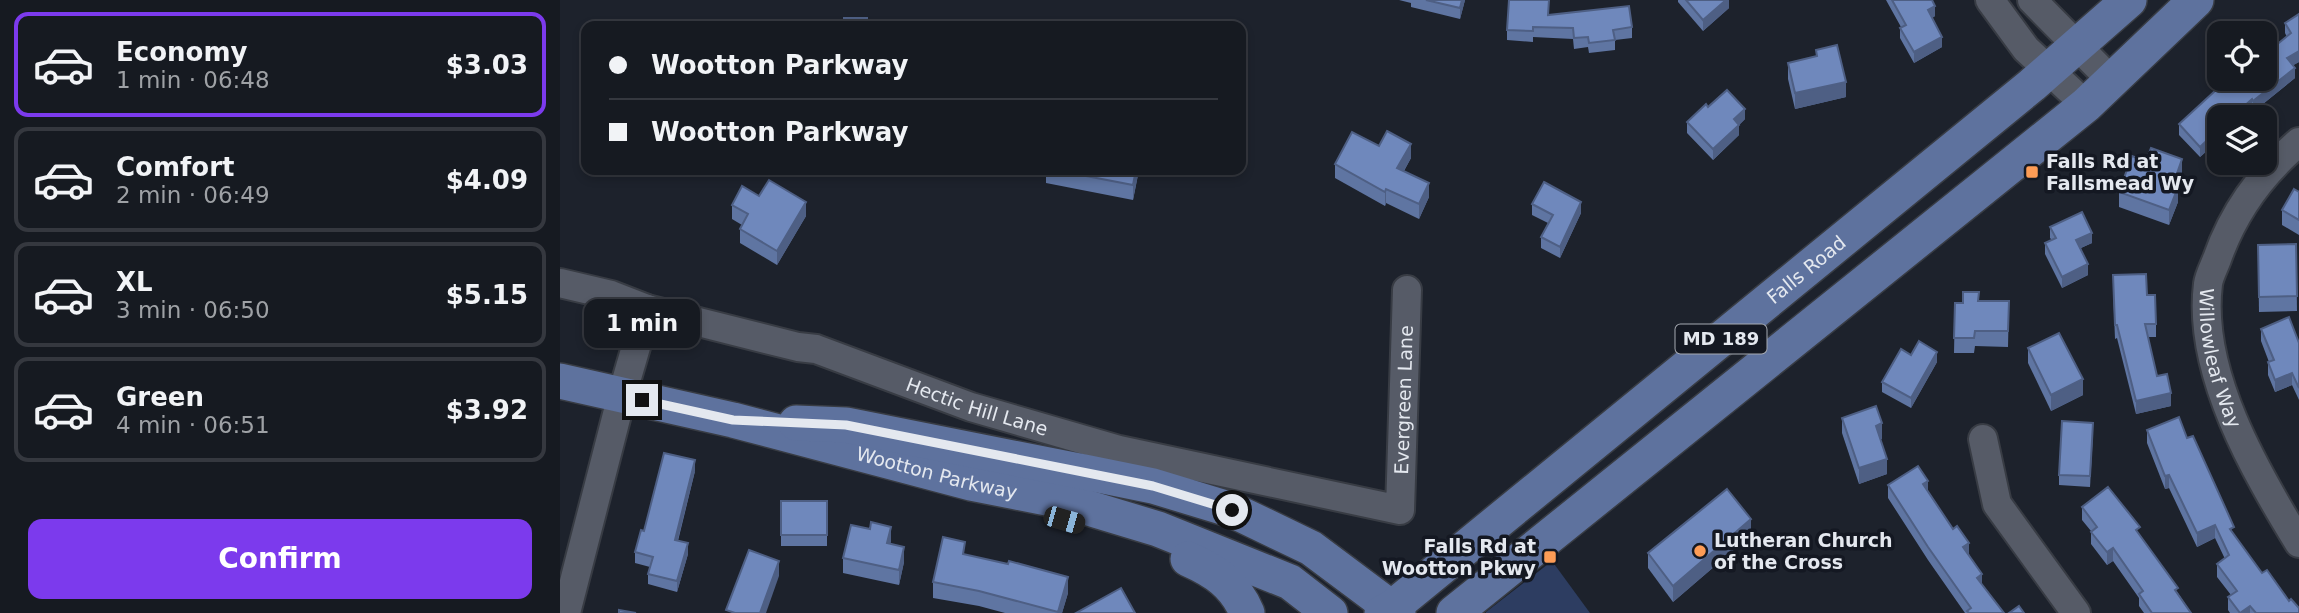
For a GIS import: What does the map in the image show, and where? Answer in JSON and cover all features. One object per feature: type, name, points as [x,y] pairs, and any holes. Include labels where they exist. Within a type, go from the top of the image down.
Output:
[{"type":"main road","name":"Falls Road","points":[[1391,611],[2049,70],[2129,0]]},
{"type":"main road","name":"MD 189","points":[[1454,613],[2086,106],[2196,0]]},
{"type":"main road","name":"Wootton Parkway","points":[[560,381],[733,420],[971,482],[1072,503],[1158,528],[1290,582],[1330,613]]},
{"type":"main road","name":"Wootton Parkway","points":[[733,420],[846,425],[1153,486],[1232,510],[1311,548],[1391,611]]},
{"type":"main road","points":[[971,482],[1015,506],[1139,541],[1205,567],[1230,584],[1247,613]]},
{"type":"street","points":[[1990,0],[2026,49],[2086,106]]},
{"type":"street","points":[[2032,0],[2112,81]]},
{"type":"street","name":"Willowleaf Way","points":[[2299,142],[2249,194],[2226,233],[2208,283],[2208,332],[2216,373],[2243,441],[2299,542]]},
{"type":"street","name":"Hectic Hill Lane","points":[[560,284],[611,295],[647,309],[798,347],[816,349],[971,407],[1119,450],[1400,510]]},
{"type":"street","name":"Evergreen Lane","points":[[1400,510],[1407,290]]},
{"type":"street","points":[[566,613],[621,395],[647,309]]},
{"type":"street","points":[[1983,439],[1997,503],[2076,613]]},
{"type":"shaded area","points":[[1552,561],[1590,613],[1486,613],[1486,612]]},
{"type":"building","points":[[1426,0],[1462,0],[1460,8]]},
{"type":"building","points":[[1509,0],[1549,0],[1548,15],[1629,6],[1632,27],[1613,30],[1615,40],[1589,43],[1588,37],[1574,38],[1573,28],[1533,27],[1533,31],[1507,30]]},
{"type":"building","points":[[1686,0],[1726,0],[1703,20]]},
{"type":"building","points":[[1892,0],[1932,0],[1935,6],[1928,10],[1942,37],[1914,52],[1900,28],[1906,25]]},
{"type":"building","points":[[2299,14],[2299,51],[2287,58],[2295,68],[2277,82],[2277,44],[2291,33],[2285,23]]},
{"type":"building","points":[[844,18],[867,18],[867,21],[844,21]]},
{"type":"building","points":[[1837,45],[1846,82],[1795,93],[1788,63],[1817,56],[1816,50]]},
{"type":"building","points":[[1727,90],[1745,109],[1734,119],[1739,125],[1713,149],[1687,122],[1706,104],[1708,107]]},
{"type":"building","points":[[2215,91],[2266,91],[2245,105],[2207,105],[2207,140],[2200,147],[2179,124]]},
{"type":"building","points":[[1387,131],[1411,144],[1397,168],[1429,183],[1419,204],[1386,189],[1385,192],[1335,164],[1352,132],[1379,146]]},
{"type":"building","points":[[2151,148],[2182,159],[2173,185],[2178,187],[2169,210],[2119,192],[2132,156],[2146,161]]},
{"type":"building","points":[[1081,175],[1135,175],[1133,185]]},
{"type":"building","points":[[769,180],[806,202],[777,251],[740,229],[748,214],[732,205],[742,186],[759,196]]},
{"type":"building","points":[[1544,182],[1581,202],[1560,247],[1541,237],[1553,215],[1532,204]]},
{"type":"building","points":[[2294,189],[2299,192],[2299,220],[2282,210]]},
{"type":"building","points":[[2082,212],[2092,233],[2076,240],[2088,264],[2062,277],[2045,243],[2056,238],[2050,227]]},
{"type":"building","points":[[2296,244],[2297,296],[2259,297],[2258,245]]},
{"type":"building","points":[[2146,274],[2147,295],[2155,295],[2156,324],[2145,324],[2157,376],[2167,374],[2171,393],[2136,401],[2115,325],[2113,275]]},
{"type":"building","points":[[1963,292],[1979,292],[1978,301],[2009,301],[2008,331],[1975,331],[1974,338],[1954,338],[1955,303],[1963,303]]},
{"type":"building","points":[[2289,317],[2299,343],[2299,388],[2292,373],[2275,380],[2268,362],[2274,360],[2261,329]]},
{"type":"building","points":[[2059,333],[2083,379],[2051,395],[2028,348]]},
{"type":"building","points":[[1919,341],[1937,352],[1911,398],[1882,382],[1901,349],[1911,355]]},
{"type":"building","points":[[1876,406],[1882,423],[1876,426],[1887,459],[1859,468],[1842,418]]},
{"type":"building","points":[[2179,417],[2187,438],[2193,436],[2234,527],[2230,529],[2262,573],[2267,570],[2289,601],[2291,599],[2299,608],[2299,613],[2256,613],[2250,606],[2240,613],[2228,597],[2237,591],[2217,564],[2229,555],[2215,525],[2197,533],[2169,475],[2165,476],[2147,430]]},
{"type":"building","points":[[2062,421],[2093,423],[2090,476],[2059,475]]},
{"type":"building","points":[[664,453],[695,460],[675,540],[688,543],[677,581],[648,574],[653,557],[635,552],[641,530],[644,531]]},
{"type":"building","points":[[1918,466],[1928,481],[1923,484],[1953,529],[1957,526],[1969,543],[1963,547],[1982,574],[1977,578],[2004,613],[1967,611],[1971,608],[1888,485]]},
{"type":"building","points":[[2108,487],[2140,527],[2136,530],[2178,588],[2175,590],[2191,613],[2152,613],[2139,594],[2143,591],[2113,548],[2107,552],[2091,532],[2097,527],[2082,507]]},
{"type":"building","name":"Lutheran Church of the Cross","points":[[1727,489],[1751,519],[1673,586],[1648,553]]},
{"type":"building","points":[[781,501],[827,501],[827,535],[781,535]]},
{"type":"building","points":[[871,522],[891,527],[887,543],[904,547],[899,570],[843,558],[851,525],[870,529]]},
{"type":"building","points":[[943,537],[965,542],[963,554],[1008,564],[1009,561],[1068,577],[1058,612],[933,582]]},
{"type":"building","points":[[749,550],[779,561],[760,613],[735,613],[726,610]]},
{"type":"building","points":[[1121,588],[1135,613],[1076,613]]},
{"type":"building","points":[[2019,606],[2024,613],[2009,613]]},
{"type":"place","name":"Falls Rd at Fallsmead Wy","points":[[2032,172]]},
{"type":"place","name":"Lutheran Church of the Cross","points":[[1700,551]]},
{"type":"place","name":"Falls Rd at Wootton Pkwy","points":[[1550,557]]},
{"type":"route","points":[[642,400],[733,420],[846,425],[1153,486],[1232,510]]}]
